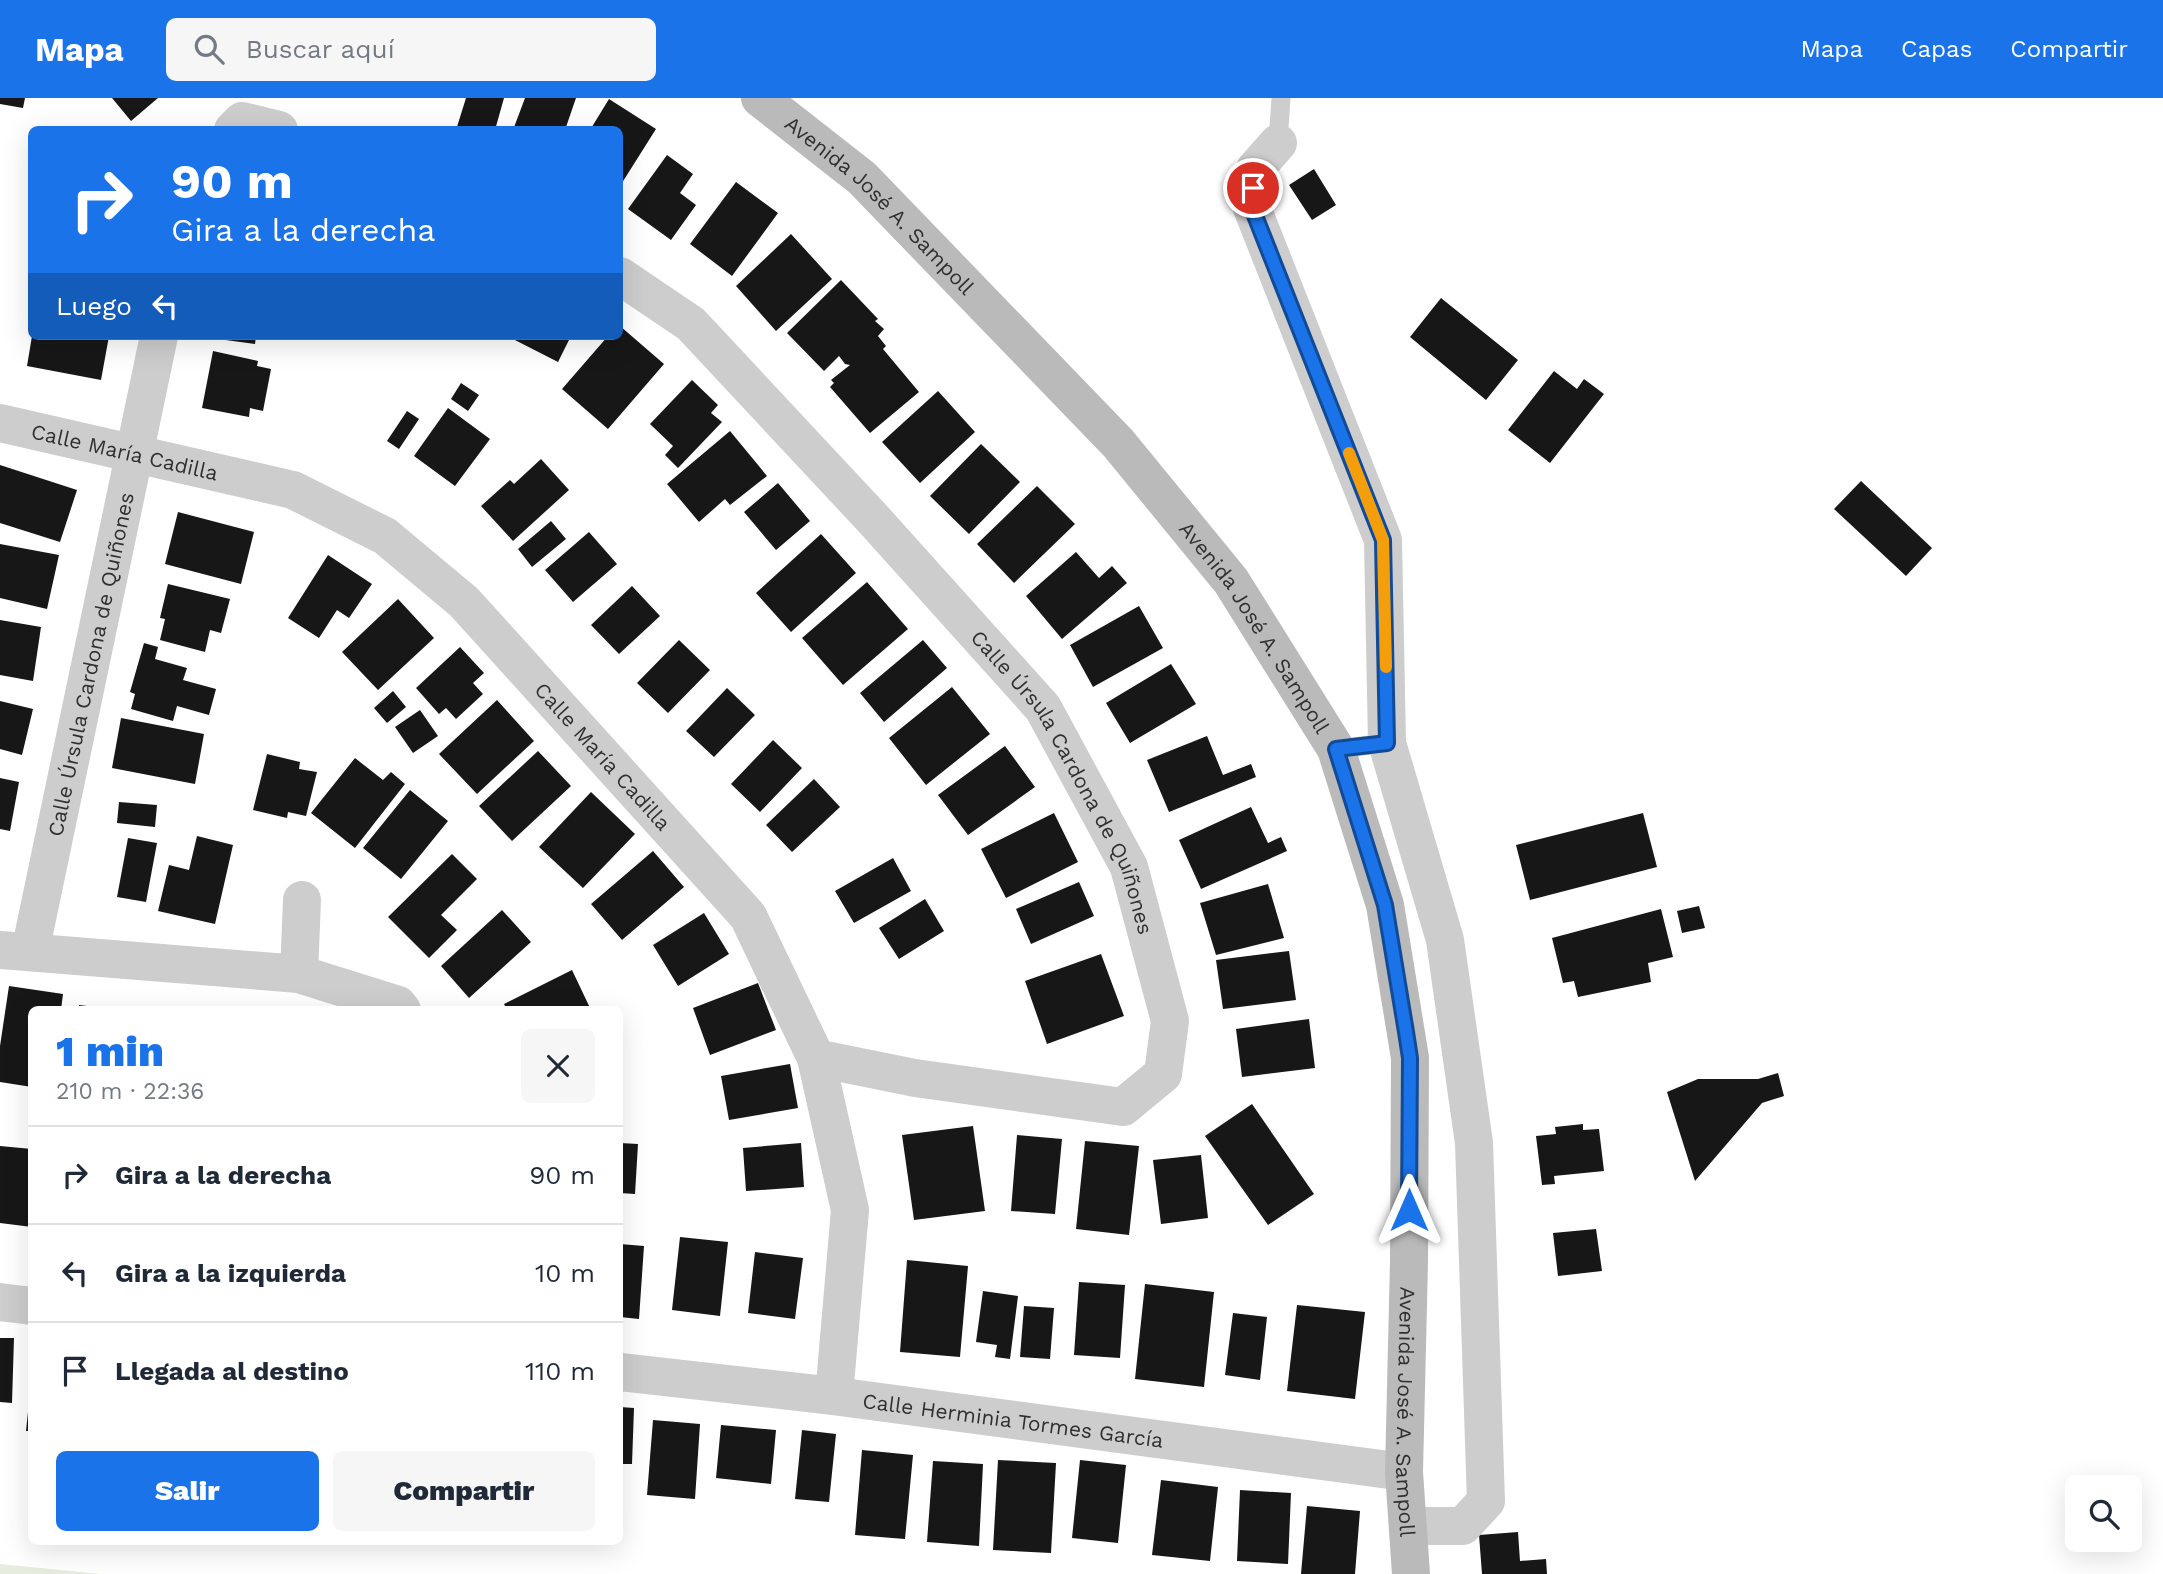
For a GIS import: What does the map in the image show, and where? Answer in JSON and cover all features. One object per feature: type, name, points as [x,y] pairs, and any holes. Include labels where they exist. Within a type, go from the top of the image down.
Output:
[{"type":"street","name":"Avenida José A. Sampoll","points":[[760,98],[862,178],[1118,443],[1231,581],[1336,749],[1385,905],[1410,1058],[1404,1472],[1411,1574]]},
{"type":"street","points":[[237,126],[242,121],[263,126]]},
{"type":"street","points":[[1278,143],[1255,169],[1252,208],[1383,540],[1387,743],[1445,940],[1474,1143],[1486,1501],[1463,1526],[1409,1526]]},
{"type":"street","name":"Calle Úrsula Cardona de Quiñones","points":[[623,278],[691,324],[874,520],[1043,708],[1129,867],[1170,1021],[1163,1074],[1123,1107],[915,1078],[816,1058]]},
{"type":"street","name":"Calle Úrsula Cardona de Quiñones","points":[[158,340],[135,454],[15,951],[299,974],[399,1006]]},
{"type":"street","name":"Calle María Cadilla","points":[[0,422],[293,490],[385,536],[464,602],[748,916],[816,1058],[850,1210],[834,1396]]},
{"type":"street","points":[[299,974],[302,900]]},
{"type":"street","points":[[0,1302],[28,1306]]},
{"type":"street","name":"Calle Herminia Tormes García","points":[[623,1372],[834,1396],[1404,1472]]},
{"type":"lane","points":[[1278,143],[1281,98]]},
{"type":"lane","points":[[1336,749],[1387,743]]},
{"type":"shaded area","points":[[0,1564],[101,1574],[0,1574]]},
{"type":"building","points":[[0,98],[25,98],[23,108],[0,104]]},
{"type":"building","points":[[112,98],[158,98],[131,121]]},
{"type":"building","points":[[466,98],[504,98],[496,126],[457,126]]},
{"type":"building","points":[[525,98],[576,98],[566,126],[514,126]]},
{"type":"building","points":[[609,99],[656,129],[623,181],[623,126],[592,126]]},
{"type":"building","points":[[667,155],[693,174],[680,193],[696,205],[671,240],[628,209]]},
{"type":"building","points":[[1314,169],[1336,205],[1312,220],[1289,185]]},
{"type":"building","points":[[736,182],[778,213],[732,276],[690,244]]},
{"type":"building","points":[[791,234],[832,279],[776,331],[736,286]]},
{"type":"building","points":[[841,280],[878,319],[875,321],[884,329],[878,336],[886,346],[883,349],[919,392],[870,433],[830,387],[834,383],[831,380],[850,365],[845,364],[839,356],[824,371],[787,333]]},
{"type":"building","points":[[1441,298],[1518,360],[1486,400],[1410,337]]},
{"type":"building","points":[[623,329],[664,364],[608,429],[562,389],[605,340],[623,340]]},
{"type":"building","points":[[31,340],[108,340],[101,380],[27,366]]},
{"type":"building","points":[[226,340],[256,340],[255,344]]},
{"type":"building","points":[[515,340],[569,340],[558,362]]},
{"type":"building","points":[[213,351],[258,361],[257,366],[271,369],[263,411],[250,408],[249,417],[202,408]]},
{"type":"building","points":[[1554,371],[1577,389],[1584,379],[1604,394],[1550,463],[1508,430]]},
{"type":"building","points":[[692,380],[718,405],[711,413],[722,422],[678,468],[665,455],[673,446],[650,424]]},
{"type":"building","points":[[461,383],[479,395],[468,411],[451,399]]},
{"type":"building","points":[[938,391],[975,432],[920,483],[882,442]]},
{"type":"building","points":[[448,408],[490,439],[455,486],[414,456]]},
{"type":"building","points":[[407,411],[419,419],[399,449],[387,441]]},
{"type":"building","points":[[730,431],[767,476],[730,505],[725,499],[699,522],[667,484]]},
{"type":"building","points":[[981,444],[1020,482],[969,534],[930,496]]},
{"type":"building","points":[[541,459],[569,490],[513,541],[481,506],[510,480],[514,484]]},
{"type":"building","points":[[0,465],[77,490],[60,542],[0,523]]},
{"type":"building","points":[[1861,481],[1932,548],[1906,576],[1834,509]]},
{"type":"building","points":[[778,483],[810,521],[776,550],[744,512]]},
{"type":"building","points":[[1037,486],[1075,524],[1014,583],[977,544]]},
{"type":"building","points":[[178,512],[254,532],[241,584],[165,564]]},
{"type":"building","points":[[551,521],[566,539],[532,567],[518,549]]},
{"type":"building","points":[[589,532],[617,564],[573,602],[545,570]]},
{"type":"building","points":[[821,534],[856,573],[791,632],[756,593]]},
{"type":"building","points":[[0,544],[59,555],[47,609],[0,598]]},
{"type":"building","points":[[1076,552],[1099,578],[1112,566],[1127,583],[1062,639],[1026,596]]},
{"type":"building","points":[[328,555],[372,584],[349,618],[337,610],[319,638],[288,618]]},
{"type":"building","points":[[867,582],[908,629],[843,685],[802,638]]},
{"type":"building","points":[[168,584],[230,599],[221,633],[210,630],[205,652],[160,640],[165,619],[160,618]]},
{"type":"building","points":[[632,586],[660,616],[619,654],[591,625]]},
{"type":"building","points":[[398,599],[434,638],[378,690],[342,652]]},
{"type":"building","points":[[1139,606],[1163,648],[1093,687],[1070,645]]},
{"type":"building","points":[[0,620],[41,627],[33,681],[0,675]]},
{"type":"building","points":[[679,640],[710,670],[668,713],[637,683]]},
{"type":"building","points":[[923,640],[947,668],[884,722],[860,693]]},
{"type":"building","points":[[144,643],[158,647],[155,659],[187,668],[183,680],[216,689],[209,715],[177,706],[173,721],[131,709],[135,694],[130,692]]},
{"type":"building","points":[[460,647],[484,673],[473,683],[483,694],[456,719],[446,708],[439,714],[416,688]]},
{"type":"building","points":[[1171,664],[1196,704],[1130,743],[1106,703]]},
{"type":"building","points":[[952,687],[990,734],[926,785],[889,738]]},
{"type":"building","points":[[727,688],[755,715],[714,757],[686,731]]},
{"type":"building","points":[[393,691],[406,707],[387,723],[374,708]]},
{"type":"building","points":[[497,700],[534,741],[477,794],[439,754]]},
{"type":"building","points":[[0,701],[33,709],[22,755],[0,749]]},
{"type":"building","points":[[420,710],[438,736],[413,753],[395,727]]},
{"type":"building","points":[[121,718],[204,734],[195,784],[112,768]]},
{"type":"building","points":[[1207,736],[1223,775],[1251,764],[1256,777],[1169,812],[1147,760]]},
{"type":"building","points":[[773,740],[802,768],[760,812],[731,784]]},
{"type":"building","points":[[1005,746],[1035,787],[968,835],[938,795]]},
{"type":"building","points":[[538,751],[571,786],[512,841],[479,806]]},
{"type":"building","points":[[267,754],[300,762],[299,769],[317,772],[306,816],[288,812],[287,818],[253,810]]},
{"type":"building","points":[[355,758],[383,780],[391,772],[405,784],[355,848],[311,813]]},
{"type":"building","points":[[0,778],[19,782],[10,831],[0,829]]},
{"type":"building","points":[[814,779],[840,807],[792,852],[766,825]]},
{"type":"building","points":[[410,790],[448,821],[401,879],[363,848]]},
{"type":"building","points":[[591,792],[635,834],[583,888],[539,847]]},
{"type":"building","points":[[119,802],[157,805],[155,827],[117,823]]},
{"type":"building","points":[[1251,807],[1268,843],[1281,837],[1287,851],[1201,889],[1179,840]]},
{"type":"building","points":[[1054,813],[1078,862],[1006,898],[981,849]]},
{"type":"building","points":[[1643,813],[1657,867],[1530,900],[1516,845]]},
{"type":"building","points":[[197,836],[233,845],[215,924],[158,911],[169,865],[189,870]]},
{"type":"building","points":[[128,838],[157,843],[146,902],[117,897]]},
{"type":"building","points":[[653,851],[684,887],[622,940],[591,904]]},
{"type":"building","points":[[452,854],[477,879],[441,915],[457,930],[429,958],[388,917]]},
{"type":"building","points":[[893,858],[911,891],[854,923],[835,891]]},
{"type":"building","points":[[1079,882],[1094,916],[1031,944],[1016,909]]},
{"type":"building","points":[[1268,884],[1284,938],[1216,955],[1200,903]]},
{"type":"building","points":[[925,899],[944,931],[899,959],[879,928]]},
{"type":"building","points":[[1699,906],[1705,928],[1682,933],[1677,911]]},
{"type":"building","points":[[1661,909],[1673,957],[1648,963],[1651,982],[1578,997],[1574,981],[1563,983],[1552,938]]},
{"type":"building","points":[[502,910],[531,942],[469,998],[441,966]]},
{"type":"building","points":[[704,913],[729,954],[678,986],[653,945]]},
{"type":"building","points":[[1289,951],[1296,1000],[1223,1009],[1216,960]]},
{"type":"building","points":[[1101,954],[1124,1016],[1047,1044],[1025,981]]},
{"type":"building","points":[[572,970],[589,1006],[505,1006],[504,1004]]},
{"type":"building","points":[[758,983],[776,1030],[710,1055],[693,1008]]},
{"type":"building","points":[[9,986],[63,994],[62,1006],[28,1006],[28,1086],[0,1082],[0,1046]]},
{"type":"building","points":[[1309,1019],[1315,1068],[1242,1077],[1236,1029]]},
{"type":"building","points":[[790,1064],[798,1108],[729,1120],[721,1076]]},
{"type":"building","points":[[1778,1073],[1784,1096],[1762,1103],[1695,1181],[1667,1092],[1698,1079],[1758,1079]]},
{"type":"building","points":[[1252,1104],[1314,1194],[1268,1225],[1205,1136]]},
{"type":"building","points":[[1583,1124],[1583,1130],[1599,1129],[1604,1171],[1554,1176],[1555,1184],[1542,1185],[1536,1136],[1556,1134],[1555,1127]]},
{"type":"building","points":[[973,1126],[985,1211],[914,1220],[902,1135]]},
{"type":"building","points":[[1017,1135],[1062,1139],[1055,1214],[1011,1211]]},
{"type":"building","points":[[1085,1141],[1139,1146],[1129,1235],[1076,1229]]},
{"type":"building","points":[[623,1143],[638,1144],[635,1194],[623,1193]]},
{"type":"building","points":[[801,1143],[804,1187],[746,1191],[743,1148]]},
{"type":"building","points":[[0,1146],[28,1149],[28,1226],[0,1223]]},
{"type":"building","points":[[1201,1155],[1208,1218],[1161,1224],[1153,1160]]},
{"type":"building","points":[[1596,1229],[1602,1271],[1558,1276],[1553,1233]]},
{"type":"building","points":[[680,1237],[728,1242],[720,1316],[672,1310]]},
{"type":"building","points":[[623,1244],[644,1246],[639,1319],[623,1317]]},
{"type":"building","points":[[755,1252],[803,1258],[795,1319],[748,1313]]},
{"type":"building","points":[[907,1260],[968,1266],[960,1357],[900,1352]]},
{"type":"building","points":[[1079,1282],[1125,1285],[1120,1358],[1074,1355]]},
{"type":"building","points":[[1145,1284],[1214,1292],[1204,1387],[1135,1379]]},
{"type":"building","points":[[983,1291],[1018,1296],[1010,1359],[995,1357],[997,1345],[976,1342]]},
{"type":"building","points":[[1297,1305],[1365,1312],[1355,1399],[1287,1391]]},
{"type":"building","points":[[1024,1306],[1054,1308],[1050,1359],[1020,1357]]},
{"type":"building","points":[[1233,1313],[1267,1317],[1260,1380],[1225,1375]]},
{"type":"building","points":[[0,1338],[14,1338],[12,1403],[0,1402]]},
{"type":"building","points":[[623,1407],[634,1408],[632,1464],[623,1464]]},
{"type":"building","points":[[653,1420],[700,1424],[695,1499],[647,1495]]},
{"type":"building","points":[[721,1425],[776,1430],[771,1484],[716,1478]]},
{"type":"building","points":[[802,1430],[836,1434],[829,1502],[795,1499]]},
{"type":"building","points":[[862,1450],[913,1455],[905,1539],[855,1535]]},
{"type":"building","points":[[998,1460],[1056,1463],[1051,1553],[993,1550]]},
{"type":"building","points":[[1080,1460],[1126,1465],[1118,1543],[1072,1538]]},
{"type":"building","points":[[933,1461],[983,1464],[979,1546],[927,1542]]},
{"type":"building","points":[[1161,1480],[1218,1487],[1210,1561],[1152,1555]]},
{"type":"building","points":[[1240,1490],[1291,1493],[1288,1564],[1237,1561]]},
{"type":"building","points":[[1307,1506],[1360,1511],[1355,1574],[1301,1574]]},
{"type":"building","points":[[1518,1532],[1520,1561],[1546,1559],[1547,1574],[1482,1574],[1479,1535]]},
{"type":"slow traffic","points":[[1349,453],[1383,540],[1386,667]]},
{"type":"route","points":[[1253,188],[1252,208],[1383,540],[1387,743],[1336,749],[1385,905],[1406,1032],[1410,1058],[1409,1210]]}]
